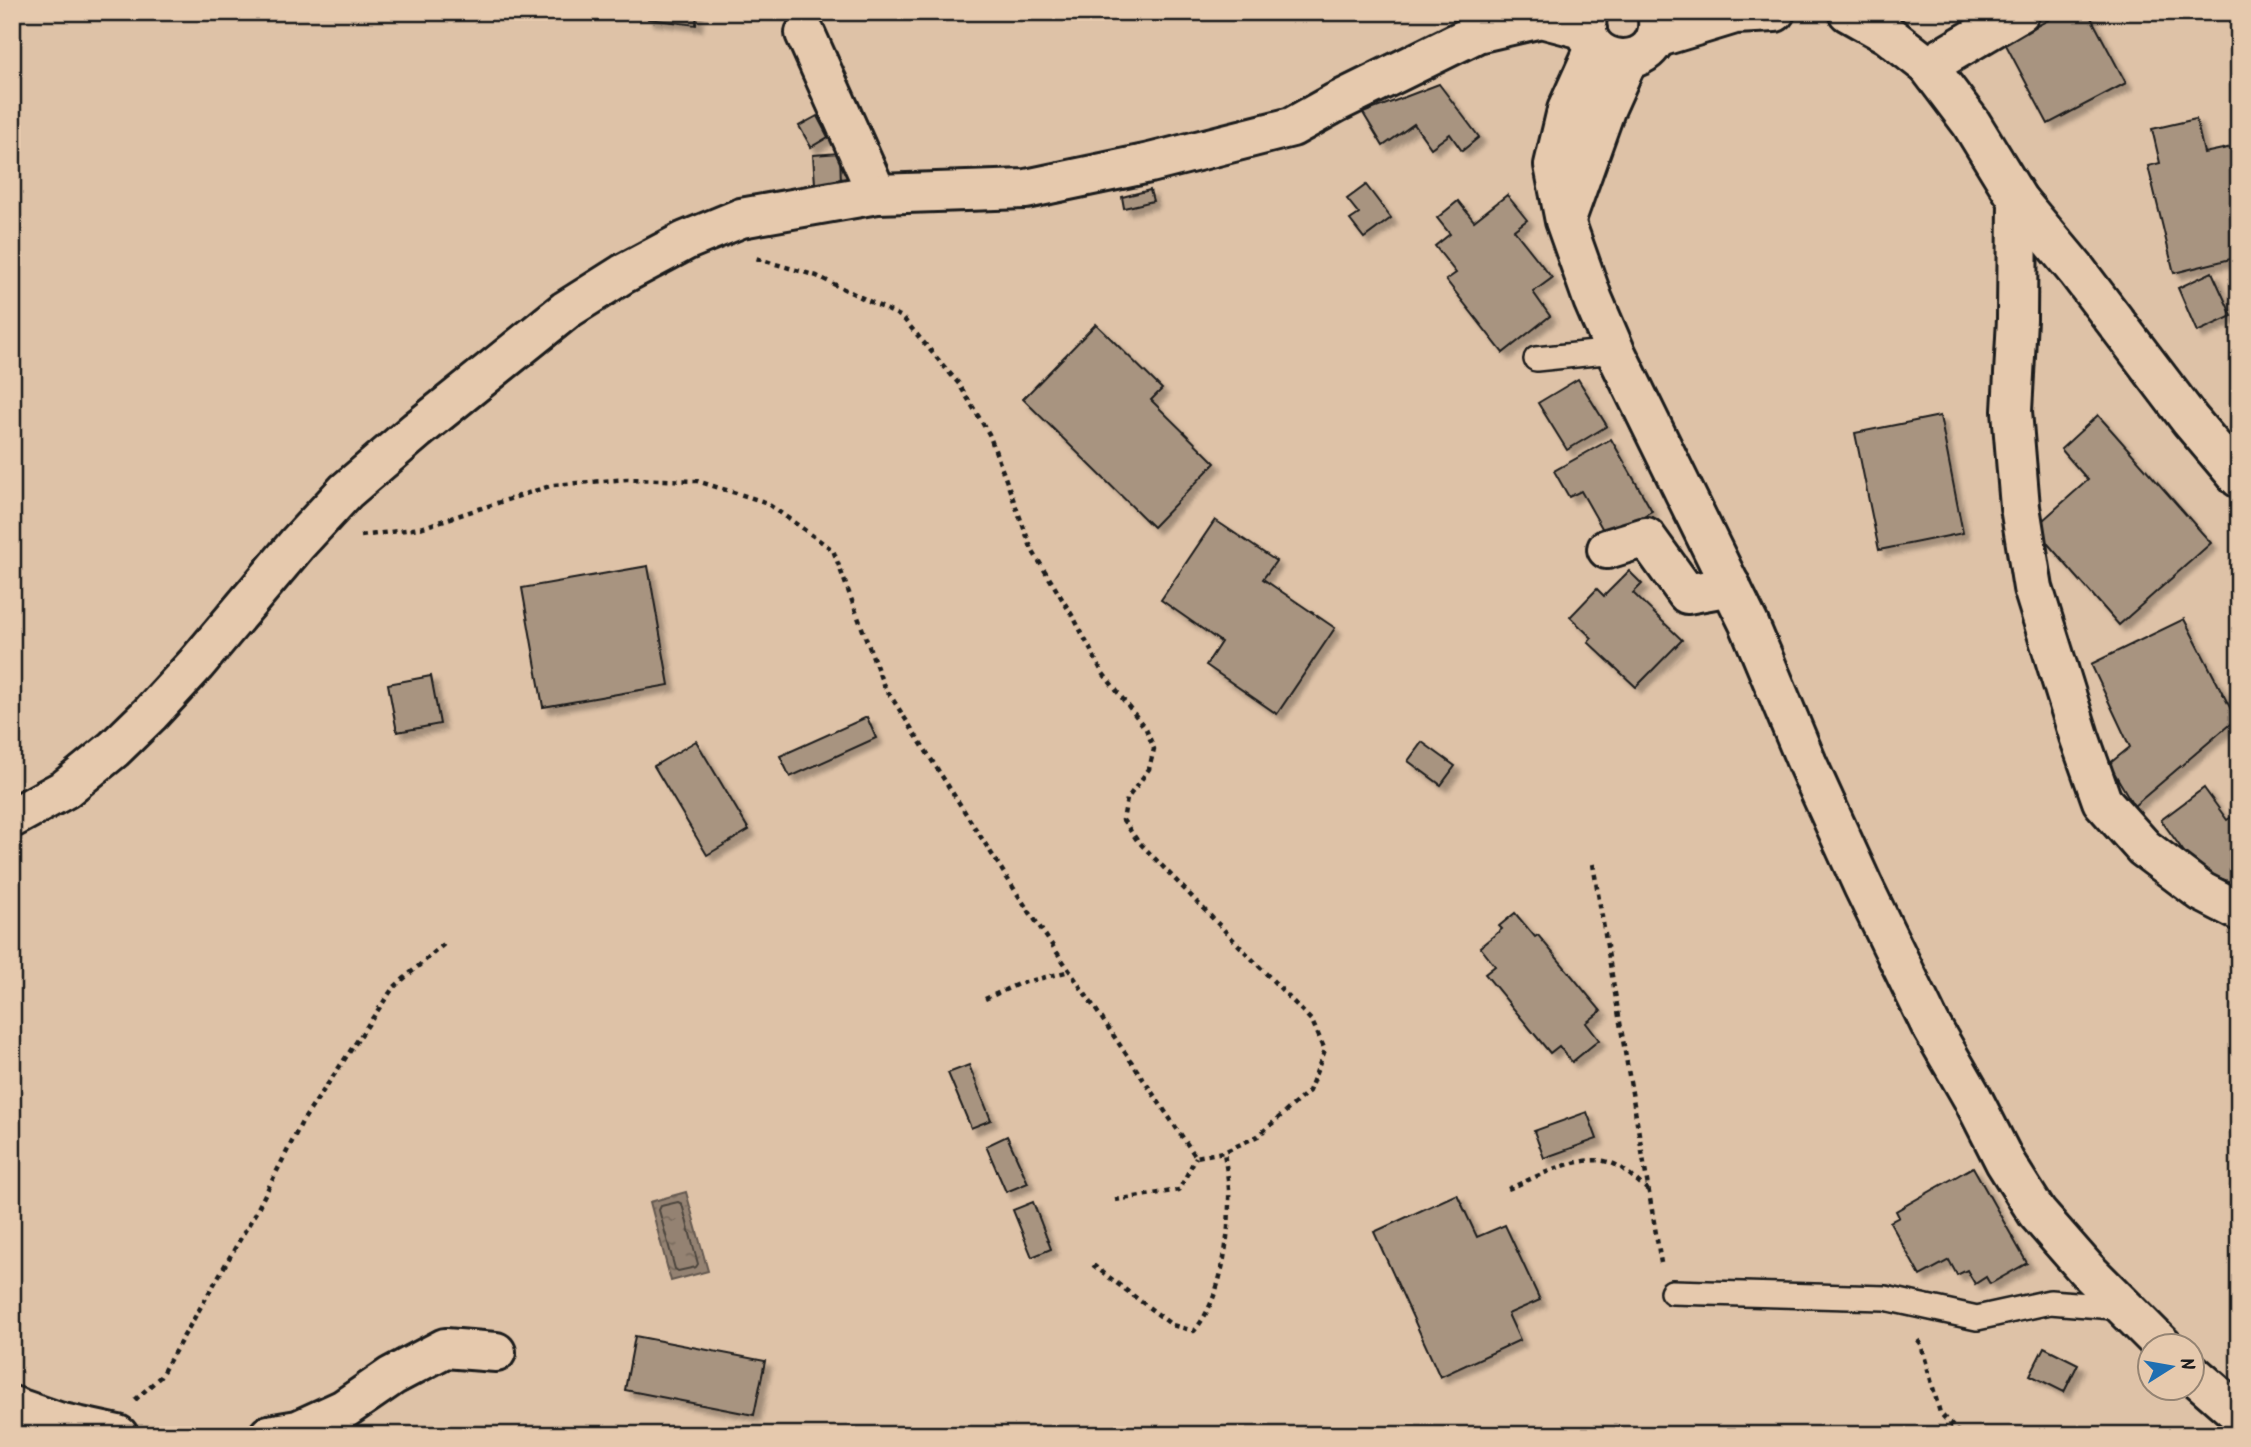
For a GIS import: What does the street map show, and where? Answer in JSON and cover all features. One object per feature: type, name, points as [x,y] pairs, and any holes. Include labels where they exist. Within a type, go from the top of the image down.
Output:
[{"type":"street","points":[[12,818],[65,789],[150,715],[346,491],[416,430],[566,310],[623,274],[685,241],[741,218],[877,194],[1026,189],[1150,163],[1292,127],[1477,33],[1541,18],[1618,33],[1735,15],[1775,12]]},
{"type":"street","points":[[1848,12],[1887,34],[1928,66],[1970,123],[2018,200],[2077,271],[2190,420],[2239,478]]},
{"type":"street","points":[[1928,66],[2020,12]]},
{"type":"street","points":[[805,33],[877,194]]},
{"type":"street","points":[[1618,33],[1567,110],[1553,165],[1565,221],[1615,351],[1731,586],[1857,874],[1930,1024],[2005,1162],[2037,1213],[2086,1269],[2149,1332]]},
{"type":"street","points":[[2018,200],[2018,319],[2012,411],[2020,507],[2033,588],[2075,724],[2102,801],[2144,848],[2170,869],[2202,892],[2239,911]]},
{"type":"street","points":[[1607,550],[1646,537],[1687,594],[1731,586]]},
{"type":"street","points":[[269,1435],[298,1430],[344,1409],[392,1376],[445,1348],[496,1352]]},
{"type":"street","points":[[2206,1385],[2239,1414]]},
{"type":"street","points":[[12,1406],[58,1422],[110,1433]]},
{"type":"lane","points":[[1536,359],[1615,351]]},
{"type":"lane","points":[[1670,1282],[1885,1298],[1977,1318],[2050,1302],[2126,1308]]},
{"type":"path","points":[[753,257],[817,276],[902,317],[959,384],[989,434],[1032,550],[1102,672],[1146,729],[1154,749],[1149,769],[1127,799],[1123,820],[1138,840],[1312,1021],[1325,1050],[1309,1091],[1258,1136],[1224,1152],[1196,1157]]},
{"type":"path","points":[[297,544],[420,528],[553,485],[628,479],[697,481],[765,502],[832,550],[883,684],[1018,895],[1196,1157]]},
{"type":"path","points":[[1593,864],[1661,1263],[1670,1282]]},
{"type":"path","points":[[110,1433],[160,1377],[256,1212],[302,1122],[393,988],[444,944]]},
{"type":"path","points":[[985,999],[1018,984],[1070,971]]},
{"type":"path","points":[[1093,1265],[1172,1325],[1194,1331],[1205,1318],[1217,1286],[1226,1240],[1229,1200],[1224,1152]]},
{"type":"path","points":[[1115,1200],[1179,1190],[1196,1157]]},
{"type":"path","points":[[1507,1189],[1564,1165],[1599,1160],[1617,1165],[1649,1191]]},
{"type":"path","points":[[1885,1298],[1922,1344],[1940,1413],[1961,1435]]},
{"type":"water","points":[[686,1192],[708,1271],[671,1281],[650,1202]]},
{"type":"building","points":[[649,12],[697,12],[696,25],[648,19]]},
{"type":"building","points":[[2063,12],[2088,12],[2126,83],[2048,124],[2005,43]]},
{"type":"building","points":[[1439,84],[1479,137],[1462,151],[1450,134],[1431,148],[1414,124],[1383,146],[1363,113]]},
{"type":"building","points":[[817,116],[828,137],[811,147],[799,126]]},
{"type":"building","points":[[2196,119],[2204,153],[2232,147],[2239,176],[2239,257],[2174,273],[2148,166],[2160,163],[2152,129]]},
{"type":"building","points":[[840,153],[841,183],[815,184],[813,155]]},
{"type":"building","points":[[1366,185],[1391,218],[1364,238],[1350,220],[1359,214],[1347,199]]},
{"type":"building","points":[[1150,190],[1153,201],[1124,208],[1122,197]]},
{"type":"building","points":[[1507,195],[1527,220],[1514,230],[1552,278],[1533,292],[1550,316],[1503,353],[1446,280],[1456,273],[1435,246],[1450,234],[1437,218],[1458,201],[1474,221]]},
{"type":"building","points":[[2212,272],[2232,316],[2197,332],[2178,288]]},
{"type":"building","points":[[1096,324],[1162,389],[1151,400],[1215,463],[1153,527],[1023,399]]},
{"type":"building","points":[[1578,379],[1607,426],[1567,450],[1538,403]]},
{"type":"building","points":[[2098,415],[2211,543],[2119,625],[2034,528],[2088,480],[2061,449]]},
{"type":"building","points":[[1940,416],[1963,533],[1879,550],[1855,433]]},
{"type":"building","points":[[1611,439],[1652,511],[1607,537],[1581,491],[1569,497],[1554,471]]},
{"type":"building","points":[[1215,520],[1276,561],[1263,579],[1335,628],[1277,714],[1206,665],[1221,642],[1161,600]]},
{"type":"building","points":[[648,566],[669,685],[543,707],[522,588]]},
{"type":"building","points":[[1629,571],[1642,584],[1633,593],[1682,640],[1636,687],[1588,642],[1592,638],[1570,617],[1597,589],[1604,596]]},
{"type":"building","points":[[2184,619],[2236,719],[2134,806],[2109,764],[2130,747],[2091,664]]},
{"type":"building","points":[[431,676],[440,724],[397,732],[388,684]]},
{"type":"building","points":[[867,717],[876,738],[790,777],[780,756]]},
{"type":"building","points":[[696,741],[749,830],[707,855],[654,766]]},
{"type":"building","points":[[1422,742],[1455,766],[1441,785],[1408,761]]},
{"type":"building","points":[[2204,788],[2227,820],[2239,812],[2239,885],[2197,870],[2161,820]]},
{"type":"building","points":[[1515,913],[1535,937],[1538,935],[1601,1011],[1586,1023],[1599,1040],[1572,1062],[1559,1046],[1550,1053],[1485,974],[1495,966],[1480,947],[1502,929],[1499,926]]},
{"type":"building","points":[[969,1065],[991,1120],[971,1128],[948,1073]]},
{"type":"building","points":[[1587,1112],[1597,1139],[1544,1158],[1534,1131]]},
{"type":"building","points":[[1007,1136],[1028,1183],[1006,1192],[986,1146]]},
{"type":"building","points":[[1973,1167],[2027,1263],[1990,1284],[1986,1277],[1975,1284],[1967,1270],[1957,1275],[1949,1260],[1920,1276],[1890,1222],[1899,1217],[1896,1211]]},
{"type":"building","points":[[1457,1194],[1477,1237],[1505,1225],[1540,1300],[1508,1314],[1520,1340],[1440,1377],[1374,1232]]},
{"type":"building","points":[[1033,1202],[1051,1249],[1032,1257],[1013,1210]]},
{"type":"building","points":[[635,1336],[765,1361],[754,1415],[625,1390]]},
{"type":"building","points":[[2044,1347],[2078,1364],[2064,1392],[2030,1375]]}]
